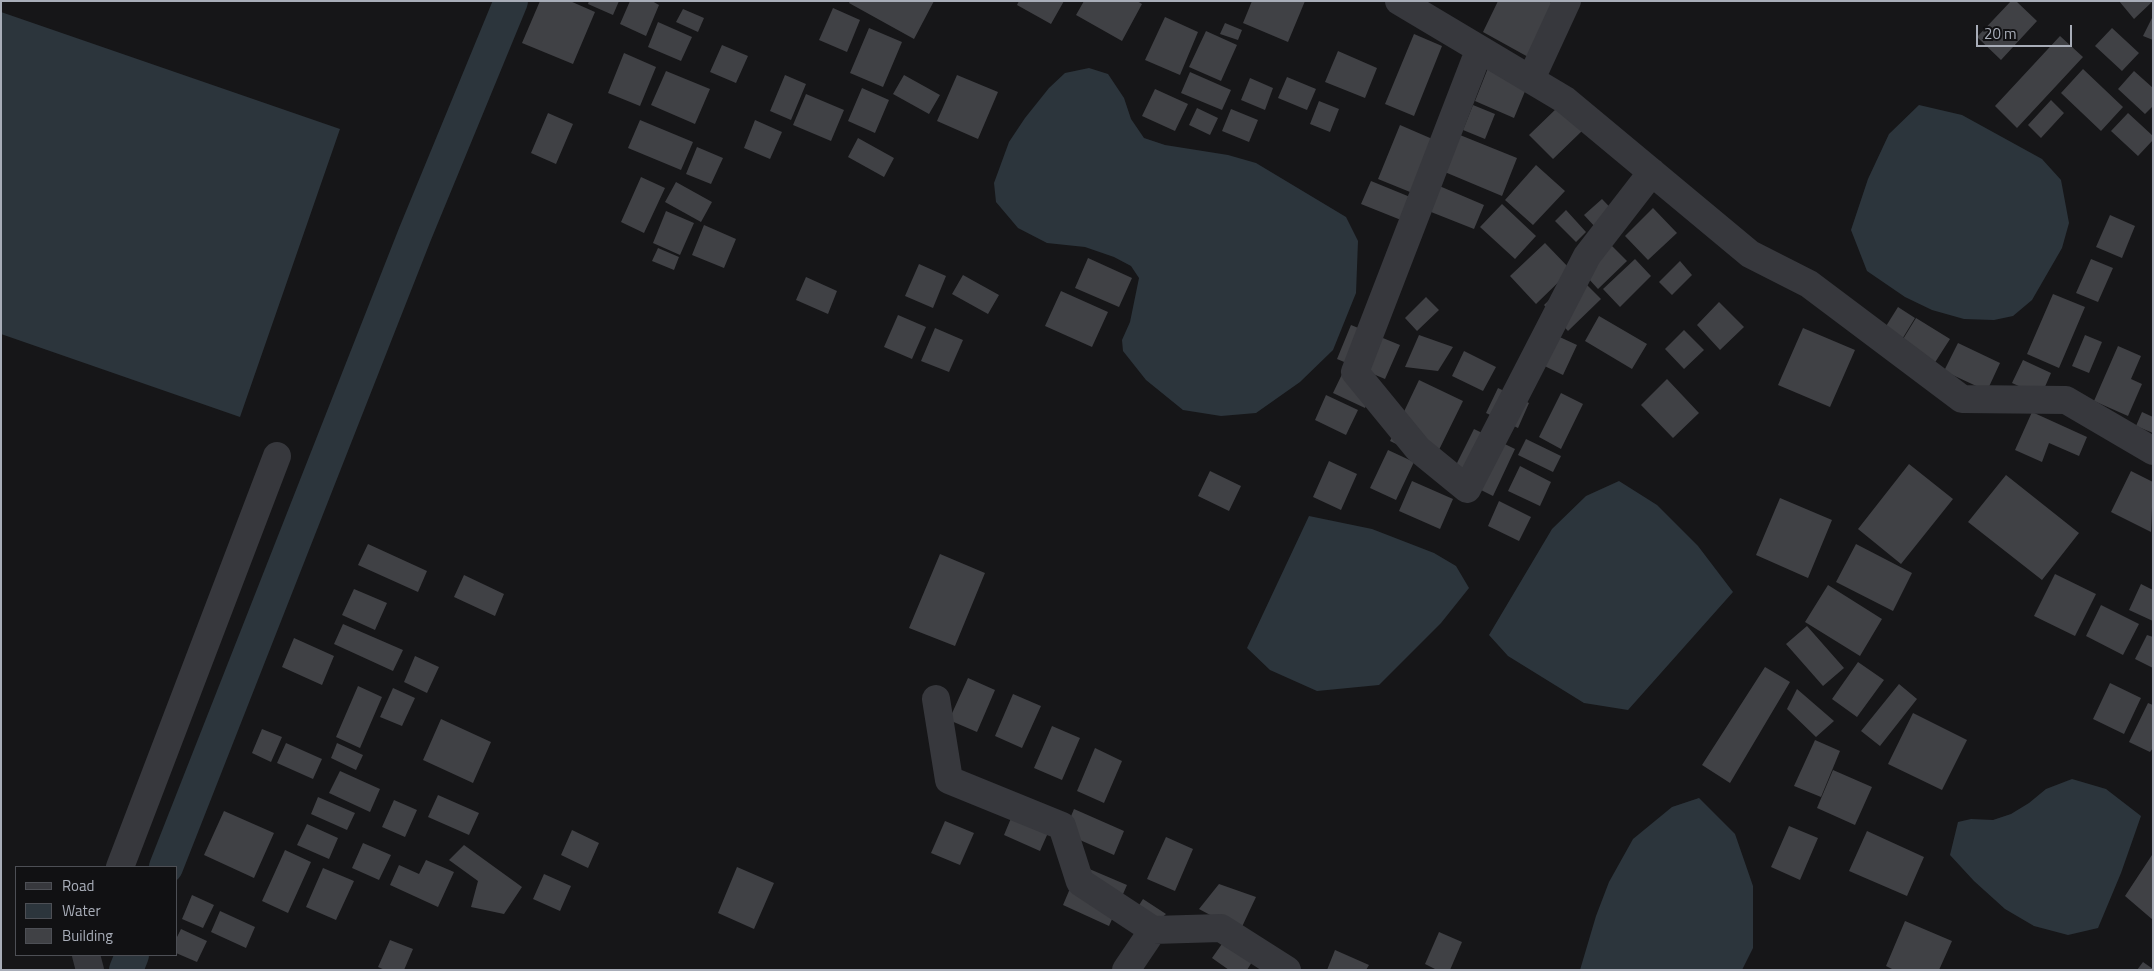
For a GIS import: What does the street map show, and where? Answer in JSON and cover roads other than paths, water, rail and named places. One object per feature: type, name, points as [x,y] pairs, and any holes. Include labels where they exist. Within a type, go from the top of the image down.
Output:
[{"type":"street","points":[[1399,1],[1565,100],[1750,254],[1809,284],[1962,399],[2066,400],[2153,451]]},
{"type":"street","points":[[1531,79],[1567,1]]},
{"type":"street","points":[[1475,61],[1355,372],[1418,449],[1468,489],[1587,256],[1652,172]]},
{"type":"street","points":[[120,866],[276,456]]},
{"type":"street","points":[[936,699],[949,780],[1062,826],[1080,882],[1153,930],[1221,928],[1287,970]]},
{"type":"street","points":[[1126,970],[1153,930]]},
{"type":"street","points":[[86,956],[90,970]]},
{"type":"water","points":[[1,12],[340,129],[240,417],[1,334]]},
{"type":"water","points":[[1089,68],[1108,74],[1124,98],[1131,119],[1144,138],[1165,145],[1228,155],[1256,163],[1346,217],[1358,241],[1356,293],[1333,350],[1300,382],[1256,413],[1221,416],[1183,410],[1146,380],[1123,351],[1122,340],[1130,322],[1139,278],[1131,266],[1114,257],[1085,247],[1047,243],[1018,228],[996,202],[994,183],[1009,142],[1025,118],[1049,88],[1065,73]]},
{"type":"water","points":[[1919,105],[1962,115],[2042,159],[2061,180],[2069,223],[2062,248],[2032,300],[2013,316],[1994,320],[1964,319],[1932,310],[1905,297],[1867,271],[1851,230],[1868,179],[1889,134]]},
{"type":"water","points":[[1619,481],[1657,505],[1698,546],[1733,592],[1628,710],[1584,703],[1508,656],[1489,635],[1552,529],[1586,496]]},
{"type":"water","points":[[1309,516],[1372,529],[1434,553],[1456,566],[1469,588],[1441,623],[1379,685],[1317,691],[1270,670],[1247,648]]},
{"type":"water","points":[[2072,779],[2106,789],[2141,816],[2121,873],[2098,928],[2068,935],[2034,926],[2005,909],[1974,881],[1950,855],[1958,822],[1971,819],[1993,820],[2011,814],[2029,803],[2046,789]]},
{"type":"water","points":[[1699,798],[1735,834],[1753,886],[1753,948],[1742,970],[1580,970],[1596,916],[1609,882],[1633,839],[1672,807]]},
{"type":"waterway","points":[[166,866],[415,234],[511,1]]},
{"type":"waterway","points":[[126,970],[132,956]]}]
